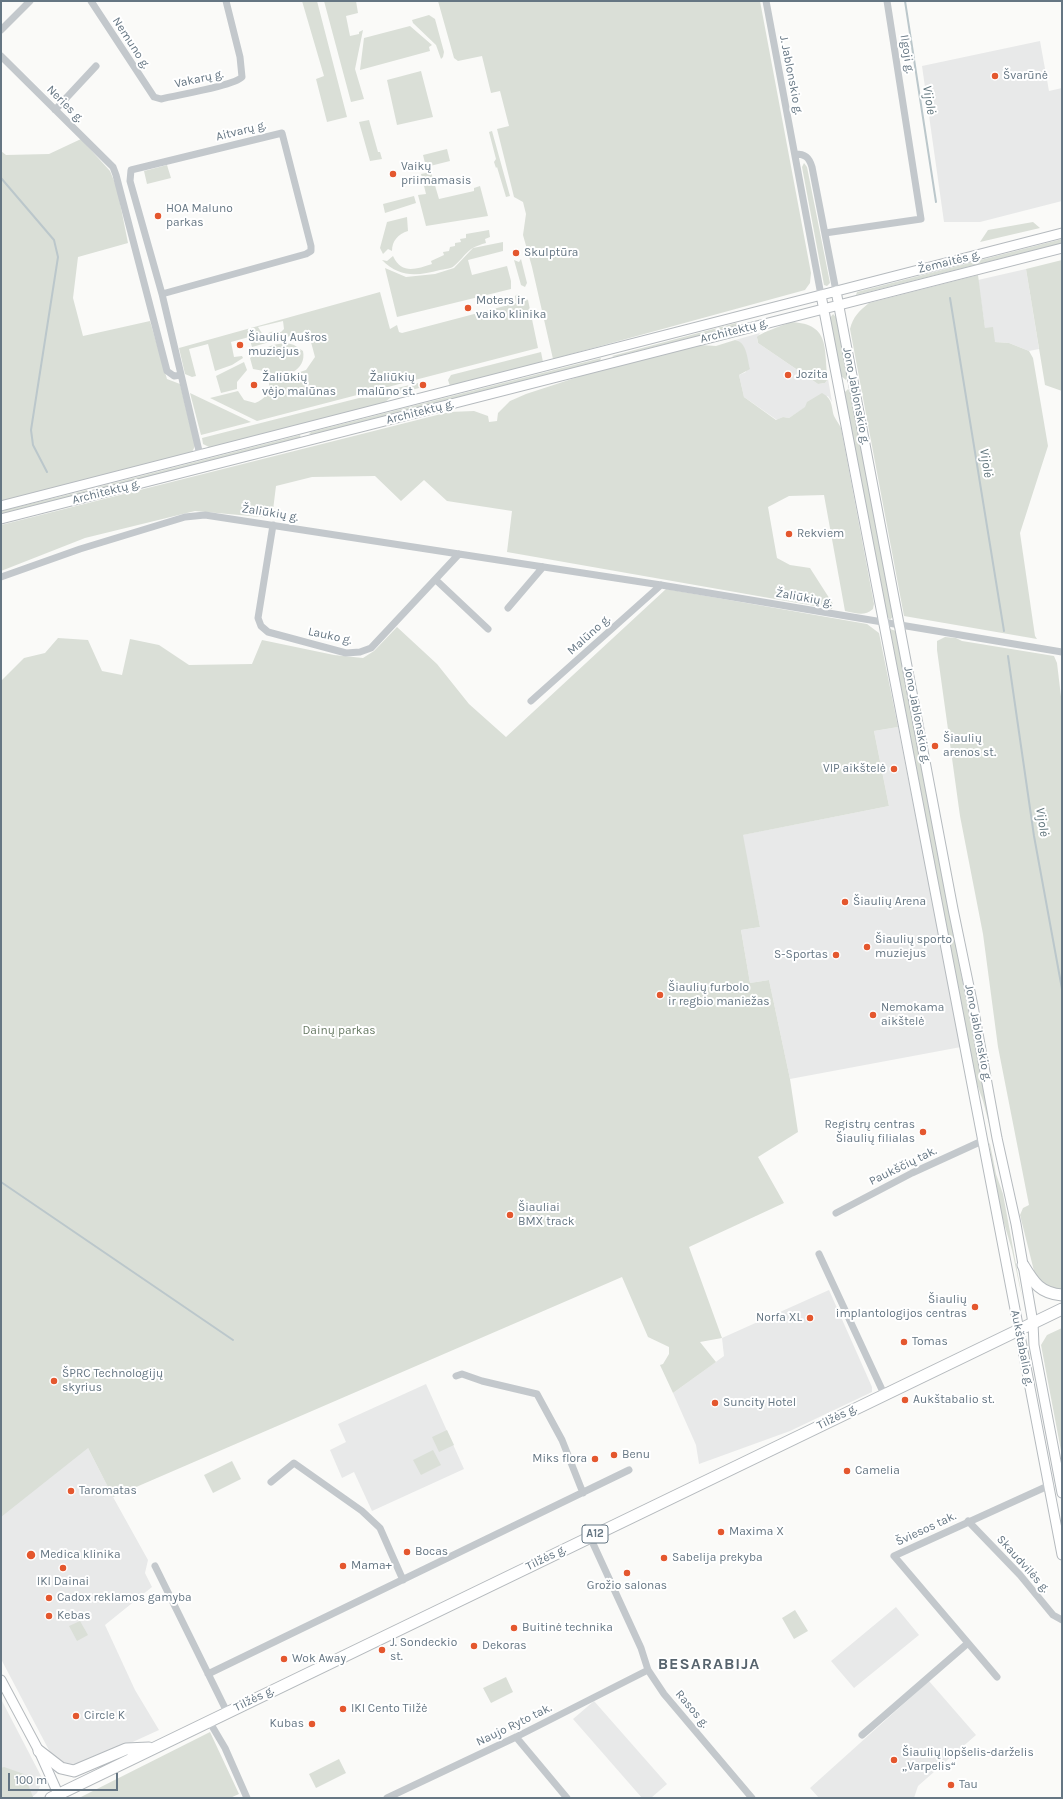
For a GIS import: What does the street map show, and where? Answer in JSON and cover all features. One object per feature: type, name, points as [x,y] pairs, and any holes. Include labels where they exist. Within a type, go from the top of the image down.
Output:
[{"type":"highway","points":[[1023,1265],[1032,1280],[1041,1289],[1049,1293],[1062,1295]]},
{"type":"highway","name":"Tilžės g.","points":[[56,1797],[152,1748],[1062,1309]]},
{"type":"highway","points":[[39,1751],[61,1768],[74,1771],[126,1749],[152,1748]]},
{"type":"main road","name":"Žemaitės g.","points":[[836,291],[1062,233]]},
{"type":"main road","name":"Žemaitės g.","points":[[839,306],[1062,248]]},
{"type":"main road","name":"Architektų g.","points":[[1,506],[740,317],[836,291]]},
{"type":"main road","name":"Jono Jablonskio g.","points":[[836,291],[997,1138]]},
{"type":"main road","name":"Jono Jablonskio g.","points":[[821,295],[982,1141]]},
{"type":"main road","name":"Architektų g.","points":[[1,519],[743,329],[839,306]]},
{"type":"main road","points":[[740,317],[743,329]]},
{"type":"main road","points":[[605,351],[609,364]]},
{"type":"main road","points":[[304,429],[307,441]]},
{"type":"main road","points":[[92,483],[95,495]]},
{"type":"main road","points":[[982,1141],[997,1138]]},
{"type":"main road","name":"Aukštabalio g.","points":[[997,1138],[1023,1265],[1033,1323],[1034,1345],[1062,1493]]},
{"type":"main road","name":"Aukštabalio g.","points":[[982,1141],[1050,1485],[1062,1555]]},
{"type":"main road","points":[[1,1680],[39,1751],[56,1797]]},
{"type":"street","points":[[1,30],[30,1]]},
{"type":"street","name":"Nemuno g.","points":[[91,1],[154,97]]},
{"type":"street","name":"Vakarų g.","points":[[154,97],[161,99],[227,84],[239,80],[242,77],[240,57],[226,1]]},
{"type":"street","name":"J. Jablonskio g.","points":[[766,1],[821,295]]},
{"type":"street","name":"Ilgoji g.","points":[[825,233],[921,218],[887,1]]},
{"type":"street","name":"Neries g.","points":[[1,56],[113,167],[167,371],[174,376],[181,374]]},
{"type":"street","points":[[56,110],[96,66]]},
{"type":"street","name":"Aitvarų g.","points":[[162,294],[306,254],[311,251],[282,133],[131,170],[130,182],[162,294],[200,455]]},
{"type":"street","points":[[795,154],[804,155],[809,159],[812,166],[836,291]]},
{"type":"street","name":"Žaliūkių g.","points":[[1,576],[80,549],[195,515],[225,517],[661,585],[1062,652]]},
{"type":"street","name":"Lauko g.","points":[[273,525],[258,618],[261,626],[268,632],[346,653],[360,652],[371,648],[459,554]]},
{"type":"street","points":[[508,608],[543,567]]},
{"type":"street","points":[[436,580],[488,629]]},
{"type":"street","name":"Malūno g.","points":[[530,701],[661,585]]},
{"type":"street","name":"Paukščių tak.","points":[[836,1213],[912,1173],[982,1141]]},
{"type":"street","points":[[819,1254],[884,1394]]},
{"type":"street","points":[[456,1376],[462,1374],[482,1381],[537,1394],[562,1440],[583,1493]]},
{"type":"street","points":[[271,1482],[294,1463],[362,1511],[380,1528],[403,1580]]},
{"type":"street","points":[[208,1674],[629,1470]]},
{"type":"street","name":"Šviesos tak.","points":[[997,1676],[894,1556],[968,1521],[1050,1485]]},
{"type":"street","name":"Skaudvilės g.","points":[[968,1521],[1020,1574],[1053,1615],[1062,1620]]},
{"type":"street","name":"Rasos g.","points":[[590,1537],[641,1648],[648,1670],[664,1694],[752,1798]]},
{"type":"street","points":[[155,1566],[227,1712]]},
{"type":"street","points":[[862,1735],[968,1643]]},
{"type":"street","name":"Naujo Ryto tak.","points":[[387,1798],[516,1737],[648,1670]]},
{"type":"street","points":[[209,1721],[225,1748],[247,1798]]},
{"type":"street","points":[[516,1737],[567,1798]]},
{"type":"shaded area","points":[[1040,41],[1049,91],[1062,88],[1062,201],[980,222],[944,222],[922,66]]},
{"type":"shaded area","points":[[1026,269],[1039,349],[1029,351],[1009,343],[995,342],[985,328],[978,280]]},
{"type":"shaded area","points":[[760,333],[757,339],[758,343],[818,384],[825,383],[828,379],[832,402],[828,396],[806,407],[789,418],[783,417],[777,420],[744,397],[739,375],[746,372],[739,341],[735,340]]},
{"type":"shaded area","points":[[898,727],[961,1047],[790,1079],[769,980],[750,983],[741,930],[760,927],[742,835],[889,806],[874,731]]},
{"type":"shaded area","points":[[1,1261],[88,1448],[148,1560],[145,1573],[152,1587],[105,1625],[135,1690],[159,1730],[78,1767],[66,1766],[51,1754],[1,1659]]},
{"type":"shaded area","points":[[829,1290],[872,1387],[872,1392],[790,1431],[699,1464],[696,1445],[673,1393],[724,1356],[722,1338]]},
{"type":"shaded area","points":[[426,1384],[464,1469],[372,1511],[354,1472],[342,1478],[330,1450],[346,1442],[338,1424]]},
{"type":"shaded area","points":[[896,1607],[919,1635],[854,1688],[831,1661]]},
{"type":"shaded area","name":"Šiaulių lopšelis-darželis „Varpelis“","points":[[929,1681],[976,1735],[918,1786],[914,1798],[819,1798],[810,1788]]},
{"type":"shaded area","points":[[1,1699],[41,1776],[42,1782],[37,1793],[31,1798],[1,1798]]},
{"type":"shaded area","points":[[594,1701],[667,1784],[651,1798],[642,1798],[573,1719]]},
{"type":"green space","points":[[302,1],[317,1],[347,117],[327,122],[316,79],[324,76]]},
{"type":"green space","points":[[324,1],[356,1],[358,13],[346,16],[350,36],[359,34],[359,32],[363,30],[355,69],[364,99],[351,102]]},
{"type":"green space","points":[[438,1],[760,1],[811,273],[810,283],[805,290],[553,359],[532,267],[523,235],[526,214],[523,202],[514,197],[497,129],[509,126],[500,91],[491,93],[482,56],[458,61],[454,58]]},
{"type":"green space","points":[[429,15],[435,19],[444,52],[441,59],[436,45],[413,23],[412,20]]},
{"type":"green space","points":[[410,26],[432,45],[429,47],[430,51],[360,70],[364,38]]},
{"type":"green space","points":[[421,71],[433,117],[397,125],[387,80]]},
{"type":"green space","points":[[369,120],[378,152],[380,152],[382,159],[370,161],[359,122]]},
{"type":"green space","points":[[492,131],[510,196],[506,197],[497,167],[496,168],[494,162],[496,159],[489,132]]},
{"type":"green space","points":[[81,139],[110,171],[117,188],[128,243],[78,257],[73,298],[83,336],[150,321],[167,379],[180,384],[195,446],[192,452],[1,501],[1,151],[6,155],[49,154]]},
{"type":"green space","points":[[447,149],[450,161],[426,167],[423,155]]},
{"type":"green space","points":[[804,163],[807,167],[830,283],[827,286],[824,285],[802,167]]},
{"type":"green space","points":[[167,165],[171,178],[147,184],[144,171]]},
{"type":"green space","points":[[431,172],[439,199],[474,191],[474,188],[480,186],[488,216],[426,226],[418,195],[426,194],[421,174]]},
{"type":"green space","points":[[414,196],[416,203],[385,213],[383,204]]},
{"type":"green space","points":[[407,217],[408,231],[396,238],[392,251],[388,249],[383,254],[380,248],[387,222]]},
{"type":"green space","points":[[1033,222],[1040,228],[980,242],[988,230]]},
{"type":"green space","points":[[489,230],[490,237],[485,239],[486,243],[471,249],[453,267],[424,274],[409,274],[395,270],[382,260],[387,261],[393,256],[401,266],[405,268],[420,268],[432,264],[431,261],[444,255],[443,252],[449,251],[450,247],[455,246],[455,243],[461,242],[460,239],[466,238],[466,234]]},
{"type":"green space","points":[[1062,239],[1062,243],[856,295],[857,292]]},
{"type":"green space","points":[[503,242],[503,251],[468,260],[472,275],[507,266],[511,281],[511,289],[397,317],[385,268],[406,277],[435,274],[454,268],[473,248]]},
{"type":"green space","points":[[521,259],[527,283],[525,287],[521,285],[514,260],[519,262]]},
{"type":"green space","points":[[1062,260],[1062,391],[1045,385],[1026,269]]},
{"type":"green space","points":[[978,275],[985,328],[993,327],[995,342],[1009,343],[1029,351],[1033,358],[1048,446],[1020,533],[1035,636],[1037,639],[904,616],[850,329],[857,314],[869,303]]},
{"type":"green space","points":[[380,292],[390,329],[397,325],[399,332],[402,333],[516,303],[515,296],[518,294],[528,300],[538,348],[257,421],[210,398],[238,391],[244,400],[255,403],[262,400],[268,392],[269,382],[306,370],[315,357],[308,331],[252,347],[249,337],[231,342],[234,357],[242,356],[243,358],[232,365],[215,371],[208,344],[189,349],[196,376],[192,377],[185,374],[179,348]],"holes":[[[283,321],[284,329],[281,332],[274,331],[263,335],[258,327]]]},
{"type":"green space","points":[[833,314],[836,317],[848,376],[846,380],[841,376],[830,318]]},
{"type":"green space","points":[[791,322],[804,324],[813,328],[819,333],[823,340],[828,379],[825,383],[818,384],[758,343],[757,337],[759,335]]},
{"type":"green space","points":[[736,323],[740,324],[738,326],[614,357],[612,356]]},
{"type":"green space","points":[[735,340],[739,341],[744,347],[750,369],[739,375],[744,397],[776,420],[783,417],[789,418],[805,407],[807,402],[822,393],[830,400],[834,416],[841,428],[874,604],[873,609],[866,613],[860,614],[845,611],[824,495],[789,496],[768,507],[777,558],[790,565],[810,568],[833,604],[832,609],[507,552],[512,511],[447,501],[424,480],[401,501],[375,476],[312,477],[276,486],[272,518],[195,511],[85,538],[1,571],[1,525],[449,412],[474,411],[488,416],[489,422],[497,421],[498,413],[510,401],[526,394],[587,374],[701,345],[716,346]]},
{"type":"green space","points":[[287,343],[294,345],[303,351],[301,364],[293,372],[269,380],[264,371],[253,369],[250,358],[267,347]]},
{"type":"green space","points":[[541,352],[543,362],[450,386],[448,380],[451,375]]},
{"type":"green space","points":[[601,358],[600,361],[312,435],[309,434],[311,432]]},
{"type":"green space","points":[[244,362],[247,370],[237,382],[237,389],[221,393],[216,376]]},
{"type":"green space","points":[[418,383],[419,388],[393,395],[372,394]]},
{"type":"green space","points":[[848,389],[851,392],[894,615],[890,620],[886,615],[844,393]]},
{"type":"green space","points":[[190,393],[251,422],[201,435]]},
{"type":"green space","points":[[391,397],[384,403],[211,448],[203,444],[202,438],[359,398]]},
{"type":"green space","points":[[300,435],[301,438],[99,490],[97,489],[98,487]]},
{"type":"green space","points":[[87,490],[88,492],[1,515],[1,511]]},
{"type":"green space","name":"Dainų parkas","points":[[666,589],[867,624],[879,633],[898,727],[874,731],[889,806],[743,835],[760,927],[741,930],[750,983],[769,980],[790,1079],[798,1132],[758,1157],[784,1203],[689,1247],[722,1338],[700,1342],[716,1362],[673,1393],[660,1365],[663,1364],[669,1354],[669,1347],[648,1337],[622,1277],[113,1497],[88,1448],[1,1517],[1,681],[24,658],[45,653],[58,638],[88,640],[102,671],[122,675],[130,639],[159,645],[189,665],[252,664],[262,640],[334,655],[363,658],[374,651],[397,627],[437,664],[469,704],[506,737]]},
{"type":"green space","points":[[890,629],[896,631],[991,1131],[976,1081]]},
{"type":"green space","points":[[945,637],[1054,656],[1057,663],[1062,705],[1062,1289],[1050,1289],[1037,1277],[1034,1271],[1020,1215],[1023,1208],[1029,1205],[998,1047],[983,934],[960,816],[937,650],[937,641]]},
{"type":"green space","points":[[989,1143],[996,1174],[1003,1194],[1023,1302],[1012,1250],[999,1206]]},
{"type":"green space","points":[[1062,1328],[1062,1456],[1041,1345],[1047,1335]]},
{"type":"green space","points":[[447,1430],[454,1445],[439,1452],[432,1437]]},
{"type":"green space","points":[[433,1450],[441,1465],[421,1475],[413,1460]]},
{"type":"green space","points":[[232,1461],[241,1479],[213,1493],[204,1475]]},
{"type":"green space","points":[[795,1610],[808,1631],[794,1639],[782,1618]]},
{"type":"green space","points":[[80,1621],[88,1635],[77,1641],[69,1626]]},
{"type":"green space","points":[[506,1677],[513,1692],[491,1703],[483,1688]]},
{"type":"green space","points":[[210,1732],[239,1794],[230,1798],[79,1798]]},
{"type":"green space","points":[[339,1759],[346,1773],[316,1788],[309,1774]]},
{"type":"green space","points":[[4,1767],[24,1774],[33,1797],[1,1798],[1,1768]]},
{"type":"waterway","name":"Vijolė","points":[[905,1],[936,202]]},
{"type":"waterway","points":[[1,178],[54,240],[58,257],[31,430],[33,445],[47,472]]},
{"type":"waterway","name":"Vijolė","points":[[950,298],[1004,631]]},
{"type":"waterway","name":"Vijolė","points":[[1008,656],[1034,836],[1062,989]]},
{"type":"waterway","points":[[1,1182],[233,1340]]},
{"type":"place","name":"Švarūnė","points":[[995,76]]},
{"type":"place","name":"Vaikų priimamasis","points":[[393,174]]},
{"type":"place","name":"HOA Maluno parkas","points":[[158,216]]},
{"type":"place","name":"Skulptūra","points":[[516,253]]},
{"type":"place","name":"Moters ir vaiko klinika","points":[[468,308]]},
{"type":"place","name":"Šiaulių Aušros muziejus","points":[[240,345]]},
{"type":"place","name":"Jozita","points":[[788,375]]},
{"type":"place","name":"Žaliūkių vėjo malūnas","points":[[254,385]]},
{"type":"place","name":"Žaliūkių malūno st.","points":[[423,385]]},
{"type":"place","name":"Rekviem","points":[[789,534]]},
{"type":"place","name":"Šiaulių arenos st.","points":[[935,746]]},
{"type":"place","name":"VIP aikštelė","points":[[894,769]]},
{"type":"place","name":"Šiaulių Arena","points":[[845,902]]},
{"type":"place","name":"Šiaulių sporto muziejus","points":[[867,947]]},
{"type":"place","name":"S-Sportas","points":[[836,955]]},
{"type":"place","name":"Šiaulių furbolo ir regbio maniežas","points":[[660,995]]},
{"type":"place","name":"Nemokama aikštelė","points":[[873,1015]]},
{"type":"place","name":"Registrų centras Šiaulių filialas","points":[[923,1132]]},
{"type":"place","name":"Šiauliai BMX track","points":[[510,1215]]},
{"type":"place","name":"Šiaulių implantologijos centras","points":[[975,1307]]},
{"type":"place","name":"Norfa XL","points":[[810,1318]]},
{"type":"place","name":"Tomas","points":[[904,1342]]},
{"type":"place","name":"ŠPRC Technologijų skyrius","points":[[54,1381]]},
{"type":"place","name":"Aukštabalio st.","points":[[905,1400]]},
{"type":"place","name":"Suncity Hotel","points":[[715,1403]]},
{"type":"place","name":"Benu","points":[[614,1455]]},
{"type":"place","name":"Miks flora","points":[[595,1459]]},
{"type":"place","name":"Camelia","points":[[847,1471]]},
{"type":"place","name":"Taromatas","points":[[71,1491]]},
{"type":"place","name":"Maxima X","points":[[721,1532]]},
{"type":"place","name":"Bocas","points":[[407,1552]]},
{"type":"place","name":"Medica klinika","points":[[31,1555]]},
{"type":"place","name":"Sabelija prekyba","points":[[664,1558]]},
{"type":"place","name":"Mama+","points":[[343,1566]]},
{"type":"place","name":"IKI Dainai","points":[[63,1568]]},
{"type":"place","name":"Grožio salonas","points":[[627,1573]]},
{"type":"place","name":"Cadox reklamos gamyba","points":[[49,1598]]},
{"type":"place","name":"Kebas","points":[[49,1616]]},
{"type":"place","name":"Buitinė technika","points":[[514,1628]]},
{"type":"place","name":"Dekoras","points":[[474,1646]]},
{"type":"place","name":"J. Sondeckio st.","points":[[382,1650]]},
{"type":"place","name":"Wok Away","points":[[284,1659]]},
{"type":"place","name":"IKI Cento Tilžė","points":[[343,1709]]},
{"type":"place","name":"Circle K","points":[[76,1716]]},
{"type":"place","name":"Kubas","points":[[312,1724]]},
{"type":"place","name":"Šiaulių lopšelis-darželis „Varpelis“","points":[[894,1760]]},
{"type":"place","name":"Tau","points":[[951,1785]]},
{"type":"district","name":"BESARABIJA","points":[[709,1664]]}]
